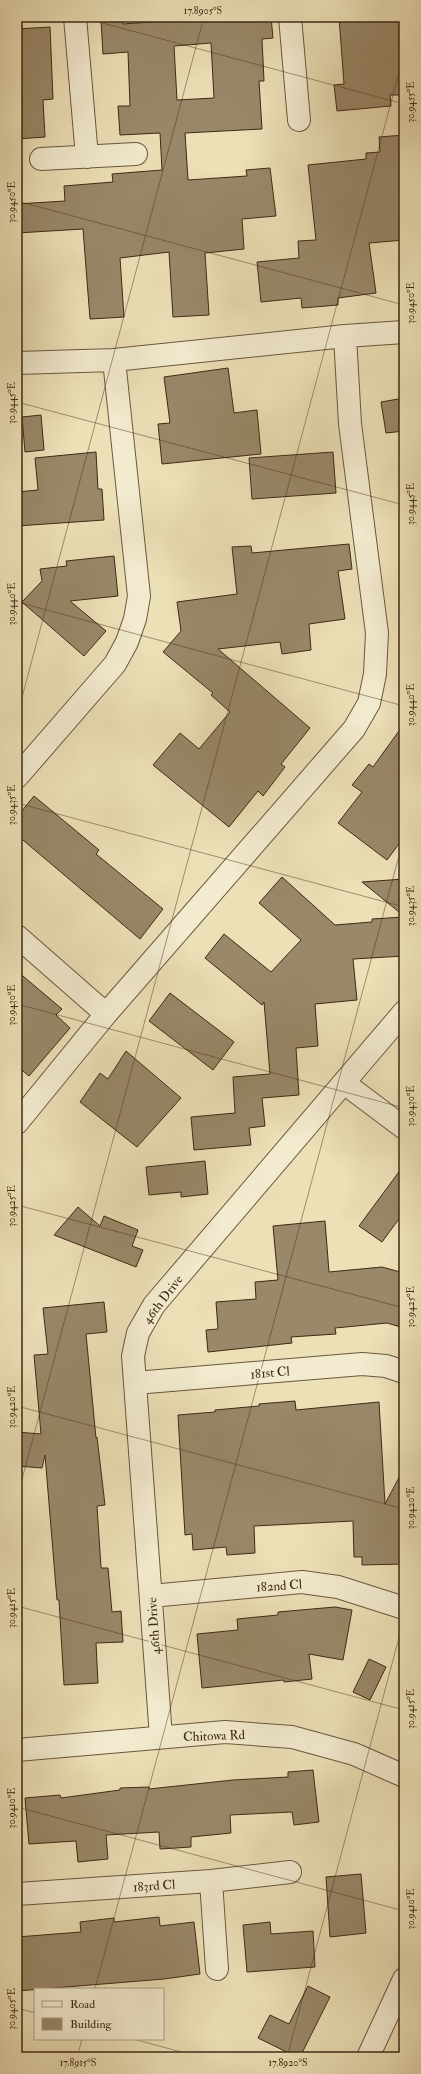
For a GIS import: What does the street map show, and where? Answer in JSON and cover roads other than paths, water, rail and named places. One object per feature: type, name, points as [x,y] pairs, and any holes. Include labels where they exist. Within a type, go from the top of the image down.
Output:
[{"type":"street","points":[[75,17],[87,157]]},
{"type":"street","points":[[290,17],[299,120]]},
{"type":"street","points":[[41,159],[136,154]]},
{"type":"street","points":[[17,363],[114,360],[345,336],[404,332]]},
{"type":"street","points":[[17,1123],[106,1014],[354,729],[368,703],[375,674],[377,633],[350,424],[345,336]]},
{"type":"street","points":[[17,777],[115,664],[127,642],[135,619],[139,596],[114,360]]},
{"type":"street","points":[[17,936],[106,1014]]},
{"type":"street","name":"46th Drive","points":[[161,1737],[135,1383],[134,1356],[138,1333],[154,1305],[404,1012]]},
{"type":"street","points":[[344,1083],[404,1128]]},
{"type":"street","name":"181st Cl","points":[[135,1383],[362,1364],[386,1366],[404,1372]]},
{"type":"street","name":"182nd Cl","points":[[151,1596],[302,1582],[338,1587],[404,1608]]},
{"type":"street","name":"Chitowa Rd","points":[[17,1750],[225,1732],[292,1737],[354,1754],[404,1776]]},
{"type":"street","name":"183rd Cl","points":[[17,1894],[211,1881],[290,1872]]},
{"type":"street","points":[[211,1881],[217,1969]]},
{"type":"street","points":[[368,2057],[404,1979]]}]
